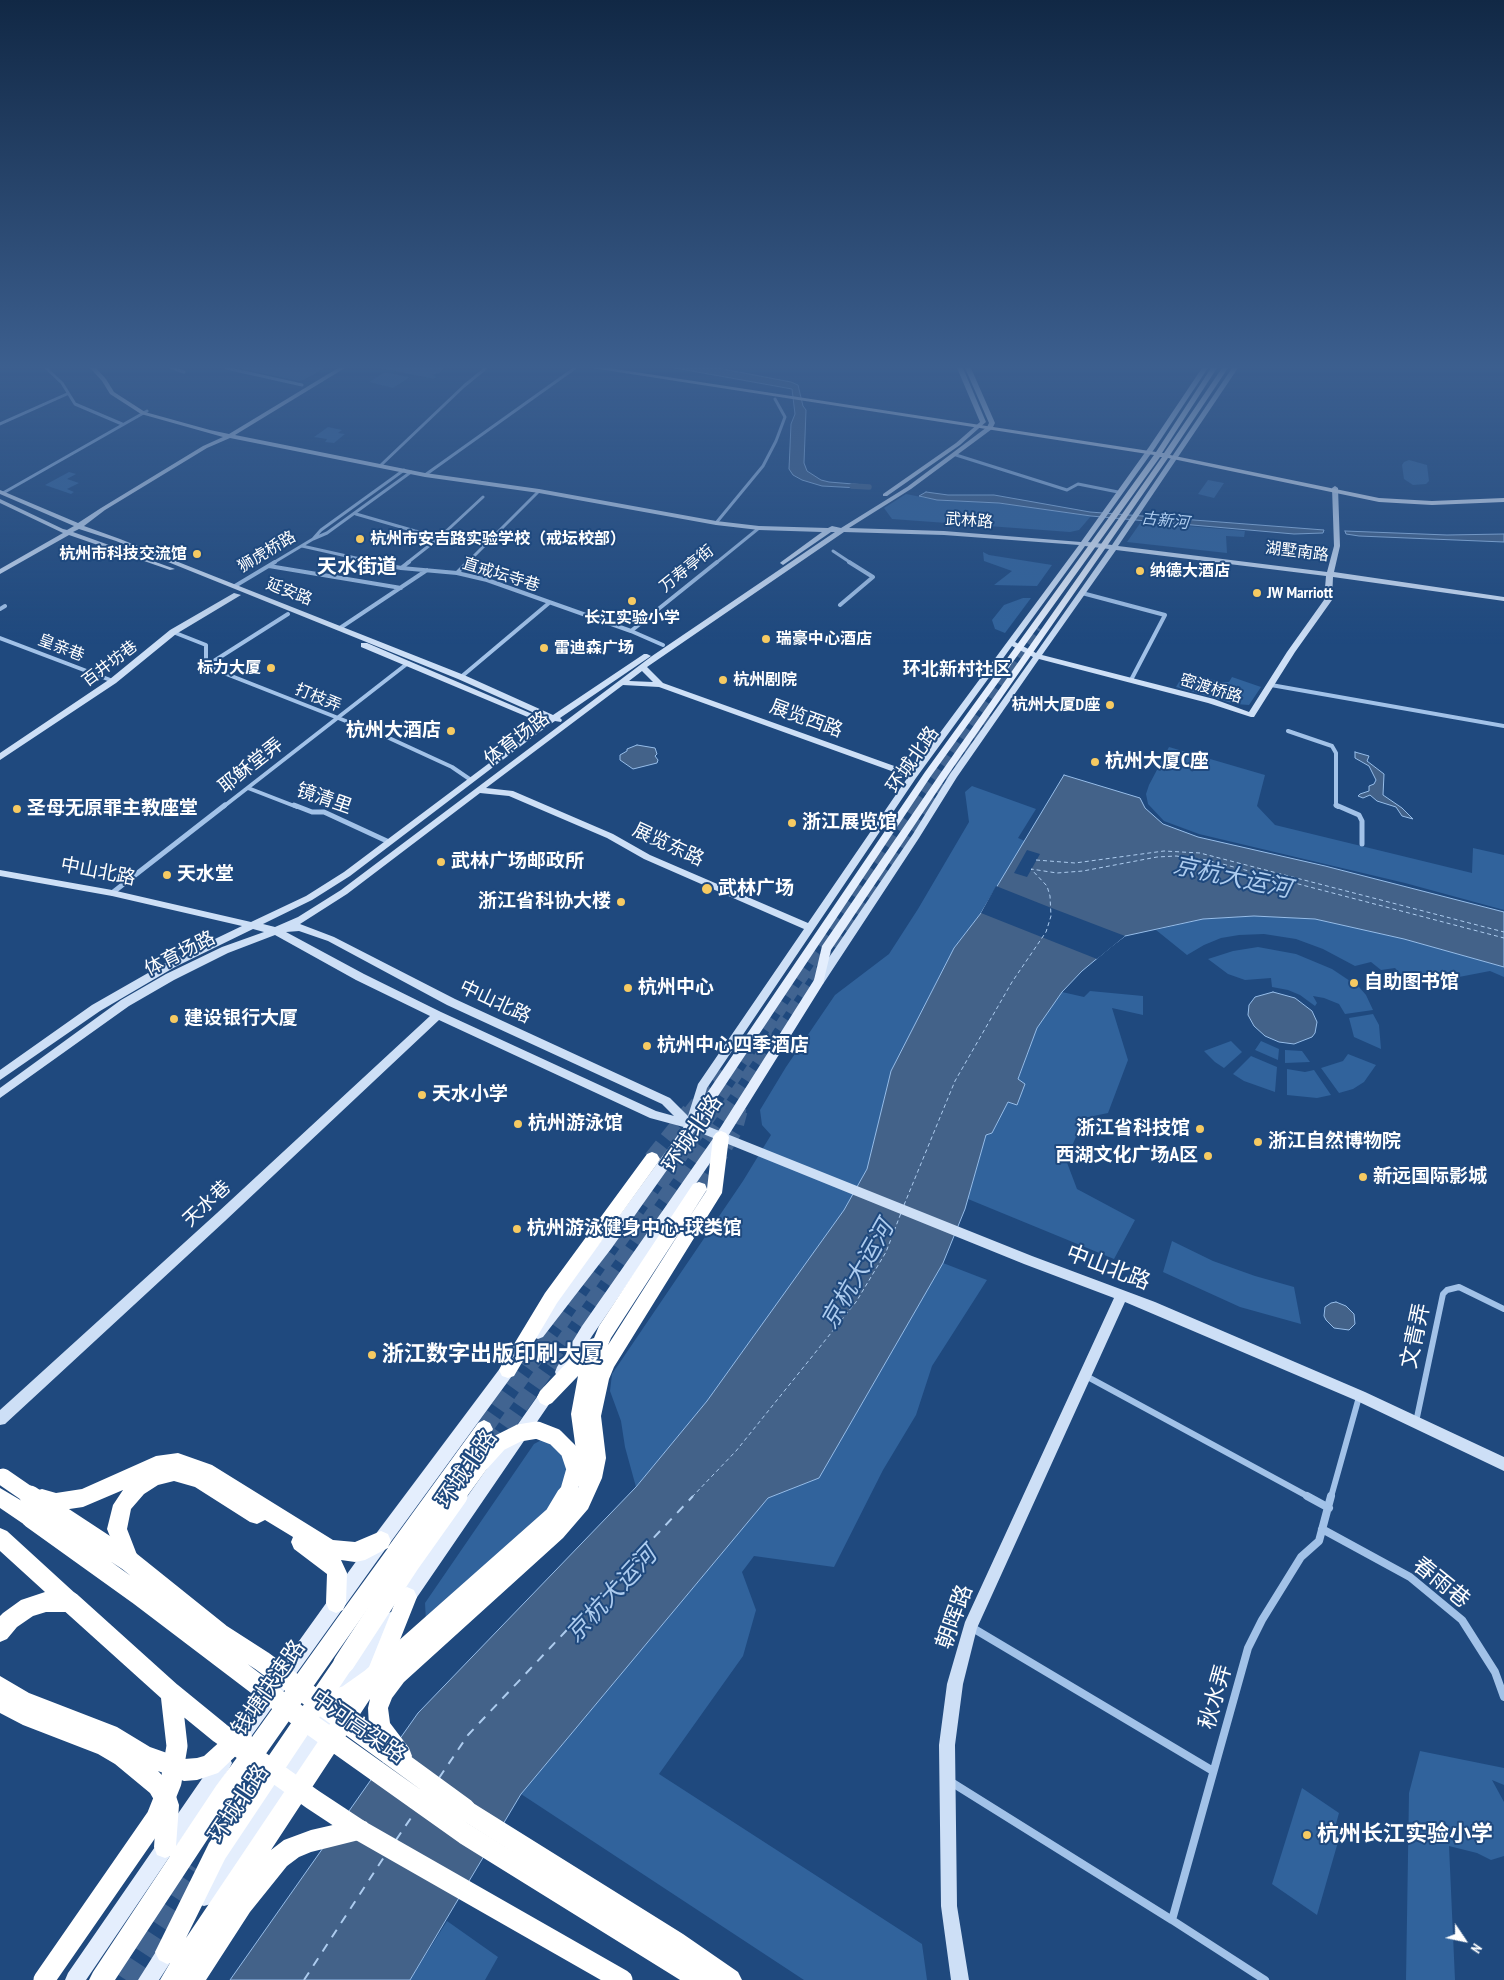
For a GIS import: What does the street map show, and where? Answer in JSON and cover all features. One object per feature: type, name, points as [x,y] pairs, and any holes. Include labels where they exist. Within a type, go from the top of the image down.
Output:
[{"type":"highway","points":[[417,1776],[380,1727],[378,1708],[383,1692],[397,1676],[556,1531],[581,1502],[593,1478],[597,1458],[592,1416],[600,1379],[607,1362],[714,1193],[721,1137]]},
{"type":"highway","points":[[508,1370],[551,1298],[652,1159]]},
{"type":"highway","points":[[546,1397],[585,1358],[606,1332],[699,1189]]},
{"type":"highway","points":[[581,1502],[587,1471],[580,1420],[582,1394],[587,1373],[606,1332]]},
{"type":"highway","name":"钱塘快速路","points":[[101,1980],[224,1794],[484,1429]]},
{"type":"highway","points":[[167,1952],[217,1851],[408,1565],[480,1464],[499,1443],[519,1433],[537,1430],[556,1437],[569,1451],[575,1469],[566,1500],[555,1516],[371,1679],[347,1696],[334,1700],[318,1701]]},
{"type":"highway","points":[[28,1495],[56,1502],[83,1498],[156,1465],[178,1462],[330,1549],[356,1552],[365,1550],[381,1541]]},
{"type":"highway","points":[[129,1561],[117,1529],[122,1505],[136,1487],[155,1477],[174,1472],[202,1476],[326,1559],[337,1572],[336,1603]]},
{"type":"highway","points":[[0,1474],[28,1495],[129,1561],[220,1634],[318,1701],[417,1776],[465,1809],[675,1942],[730,1980]]},
{"type":"highway","name":"中河高架路","points":[[0,1497],[138,1594],[296,1714],[465,1834],[700,1980]]},
{"type":"highway","points":[[0,1538],[171,1693],[220,1733],[312,1799],[359,1830],[622,1980]]},
{"type":"highway","points":[[172,1980],[383,1662],[406,1597]]},
{"type":"highway","points":[[0,1632],[10,1620],[28,1608],[46,1602],[70,1602]]},
{"type":"highway","points":[[0,1686],[22,1701],[110,1734],[140,1760],[165,1795],[168,1805],[165,1847]]},
{"type":"highway","points":[[44,1980],[157,1817],[171,1782],[177,1746],[171,1693]]},
{"type":"highway","points":[[0,1702],[30,1718],[104,1746],[123,1756],[184,1770],[197,1770],[210,1765],[242,1735]]},
{"type":"highway","points":[[192,1980],[242,1904],[279,1858],[292,1848],[311,1841],[359,1830]]},
{"type":"main road","points":[[0,567],[177,460]]},
{"type":"main road","points":[[0,572],[80,526],[103,509],[183,460]]},
{"type":"main road","name":"武林路","points":[[357,460],[424,475],[539,491],[716,523],[760,528],[962,534],[1090,542]]},
{"type":"main road","name":"体育场路","points":[[0,1076],[96,1008],[172,964],[309,898],[347,874],[535,731],[831,529],[845,522],[935,460]]},
{"type":"main road","name":"体育场路","points":[[0,1094],[125,1003],[170,977],[225,950],[276,931],[344,892],[562,726],[643,667],[844,529],[948,460]]},
{"type":"main road","name":"环城北路","points":[[1090,542],[1105,511],[1142,460]]},
{"type":"main road","name":"环城北路","points":[[692,1125],[702,1087],[913,776],[1015,645],[1090,542],[1166,460]]},
{"type":"main road","name":"环城北路","points":[[148,1980],[406,1597],[546,1397],[587,1331],[721,1137],[820,981],[826,949],[945,773],[1082,593],[1111,545],[1128,512],[1167,460]]},
{"type":"main road","name":"环城北路","points":[[1034,654],[1111,545],[1132,522],[1168,460]]},
{"type":"main road","points":[[1196,460],[1379,500],[1468,503],[1504,500]]},
{"type":"main road","points":[[1335,490],[1403,498],[1504,496]]},
{"type":"main road","name":"密渡桥路","points":[[1015,645],[1034,654],[1211,701],[1251,715],[1328,600],[1331,572],[1337,546],[1335,490]]},
{"type":"main road","name":"延安路","points":[[1,493],[72,524],[236,590],[288,614],[551,721]]},
{"type":"main road","name":"延安路","points":[[0,501],[61,530],[340,628],[461,677],[562,726]]},
{"type":"main road","name":"湖墅南路","points":[[1090,542],[1331,572],[1504,597]]},
{"type":"main road","name":"百井坊巷","points":[[0,757],[113,681],[173,632],[236,590]]},
{"type":"main road","name":"环城北路","points":[[75,1980],[242,1735],[336,1603],[508,1370],[606,1245],[692,1125],[1015,645]]},
{"type":"main road","name":"展览西路","points":[[643,667],[660,685]]},
{"type":"main road","name":"展览西路","points":[[621,683],[660,685],[913,776]]},
{"type":"main road","points":[[456,687],[535,721],[551,721]]},
{"type":"main road","name":"展览东路","points":[[495,778],[510,793]]},
{"type":"main road","name":"展览东路","points":[[480,790],[510,793],[610,836],[648,858],[811,928]]},
{"type":"main road","name":"中山北路","points":[[0,873],[112,893],[276,931],[360,977],[437,1015],[654,1115],[692,1125],[1028,1260],[1122,1295],[1360,1396],[1504,1464]]},
{"type":"main road","name":"中山北路","points":[[276,931],[299,927],[331,939],[460,1006],[666,1101],[692,1125]]},
{"type":"main road","name":"天水巷","points":[[0,1419],[437,1015]]},
{"type":"main road","name":"朝晖路","points":[[960,1980],[949,1906],[949,1781],[947,1745],[955,1684],[970,1627],[1122,1295]]},
{"type":"street","points":[[1,493],[58,460]]},
{"type":"street","points":[[381,465],[386,460]]},
{"type":"street","points":[[424,475],[445,460]]},
{"type":"street","points":[[716,523],[766,460]]},
{"type":"street","points":[[973,460],[1067,490],[1078,484],[1118,492]]},
{"type":"street","name":"狮虎桥路","points":[[236,590],[268,566],[313,539],[327,533],[356,514],[408,471]]},
{"type":"street","name":"狮虎桥路","points":[[313,539],[321,530],[408,471]]},
{"type":"street","points":[[457,573],[539,491]]},
{"type":"street","points":[[401,568],[440,537],[483,497]]},
{"type":"street","points":[[356,514],[440,537],[486,545]]},
{"type":"street","name":"万寿亭街","points":[[631,631],[760,528]]},
{"type":"street","name":"直戒坛寺巷","points":[[302,546],[401,568],[457,573],[488,580],[631,631],[663,645]]},
{"type":"street","points":[[833,551],[873,577],[840,605]]},
{"type":"street","points":[[268,566],[401,588]]},
{"type":"street","points":[[340,628],[427,570]]},
{"type":"street","points":[[1082,593],[1165,615],[1131,680]]},
{"type":"street","points":[[461,677],[549,603]]},
{"type":"street","points":[[0,609],[5,606]]},
{"type":"street","points":[[206,666],[288,614]]},
{"type":"street","points":[[173,632],[206,645],[206,666]]},
{"type":"street","name":"皇亲巷","points":[[0,638],[113,681]]},
{"type":"street","name":"耶稣堂弄","points":[[112,893],[408,663]]},
{"type":"street","name":"打枝弄","points":[[206,666],[389,738],[452,767],[471,780]]},
{"type":"street","points":[[1271,685],[1504,726]]},
{"type":"street","points":[[1288,731],[1332,746],[1336,753],[1336,806],[1352,811],[1359,816],[1362,821],[1362,844]]},
{"type":"street","name":"镜清里","points":[[248,788],[312,812],[324,812],[389,842]]},
{"type":"street","name":"文青弄","points":[[1416,1424],[1443,1294],[1447,1290],[1459,1287],[1504,1309]]},
{"type":"street","points":[[1086,1376],[1329,1508]]},
{"type":"street","name":"秋水弄","points":[[1172,1920],[1248,1648],[1262,1620],[1301,1557],[1319,1541],[1360,1396]]},
{"type":"street","name":"春雨巷","points":[[1322,1529],[1410,1577],[1462,1620],[1495,1672],[1504,1697]]},
{"type":"street","points":[[970,1627],[1212,1772]]},
{"type":"street","points":[[949,1781],[1265,1980]]},
{"type":"shaded area","points":[[1410,460],[1427,465],[1429,481],[1426,484],[1413,485],[1404,479],[1402,465],[1404,462]]},
{"type":"shaded area","points":[[69,472],[76,474],[67,479],[79,483],[67,489],[74,492],[71,494],[45,485]]},
{"type":"shaded area","points":[[1208,480],[1224,483],[1214,498],[1198,494]]},
{"type":"shaded area","points":[[906,494],[937,500],[999,503],[1091,516],[1079,530],[1070,532],[892,519],[884,508]]},
{"type":"shaded area","points":[[1141,522],[1245,531],[1244,537],[1226,536],[1227,553],[1127,542]]},
{"type":"shaded area","points":[[983,552],[989,555],[1052,565],[1037,586],[994,585],[1012,571],[984,561]]},
{"type":"shaded area","points":[[1023,598],[1031,598],[1005,633],[995,629],[992,620],[1004,605]]},
{"type":"shaded area","points":[[1185,672],[1220,682],[1229,682],[1232,677],[1261,687],[1249,705],[1235,704],[1176,687]]},
{"type":"shaded area","points":[[1169,747],[1265,775],[1257,806],[1275,825],[1472,873],[1473,848],[1504,855],[1504,910],[1405,883],[1199,834],[1164,821],[1148,804],[1146,794]]},
{"type":"shaded area","points":[[972,786],[1036,809],[1018,838],[1025,841],[981,913],[954,948],[891,1071],[867,1169],[844,1210],[707,1401],[636,1487],[625,1447],[621,1421],[610,1391],[612,1374],[743,1181],[771,1135],[762,1125],[760,1110],[786,1067],[835,995],[889,954],[918,909],[969,822],[965,792]]},
{"type":"shaded area","points":[[1254,916],[1315,919],[1404,939],[1504,967],[1504,977],[1490,971],[1412,986],[1395,968],[1381,970],[1371,962],[1355,966],[1323,949],[1296,939],[1264,934],[1239,935],[1221,938],[1187,955],[1156,930],[1203,919]]},
{"type":"shaded area","points":[[1258,947],[1296,954],[1332,969],[1359,987],[1366,995],[1373,1010],[1345,1014],[1339,1004],[1313,996],[1317,1003],[1315,1006],[1300,995],[1288,990],[1272,987],[1271,978],[1245,980],[1228,974],[1208,959],[1233,951]]},
{"type":"shaded area","points":[[1090,991],[1143,996],[1143,1015],[1112,1008],[1128,1060],[1108,1113],[1084,1118],[1066,1160],[1077,1189],[1135,1220],[1114,1259],[968,1199],[986,1135],[992,1133],[1008,1101],[1017,1105],[1018,1080],[1037,1028],[1062,992],[1084,997]]},
{"type":"shaded area","points":[[1373,1014],[1379,1025],[1381,1049],[1354,1037],[1349,1018]]},
{"type":"shaded area","points":[[1231,1041],[1242,1052],[1224,1068],[1204,1051]]},
{"type":"shaded area","points":[[1261,1041],[1279,1049],[1278,1060],[1255,1050]]},
{"type":"shaded area","points":[[1285,1050],[1302,1051],[1310,1062],[1285,1063]]},
{"type":"shaded area","points":[[1348,1054],[1376,1065],[1364,1082],[1353,1089],[1339,1093],[1321,1068],[1343,1061]]},
{"type":"shaded area","points":[[1251,1056],[1277,1067],[1275,1092],[1244,1081],[1233,1074]]},
{"type":"shaded area","points":[[1287,1069],[1305,1072],[1314,1070],[1331,1095],[1317,1098],[1287,1095]]},
{"type":"shaded area","points":[[1172,1241],[1213,1261],[1294,1287],[1301,1324],[1240,1307],[1163,1272]]},
{"type":"shaded area","points":[[943,1263],[987,1280],[932,1366],[916,1415],[883,1470],[834,1567],[754,1556],[742,1572],[756,1610],[743,1656],[659,1774],[922,1944],[927,1980],[804,1980],[521,1794],[768,1498],[819,1478]]},
{"type":"shaded area","points":[[547,1437],[573,1449],[562,1496],[426,1622],[425,1603],[534,1444]]},
{"type":"shaded area","points":[[1420,1751],[1504,1768],[1504,1785],[1492,1780],[1504,1802],[1504,1856],[1491,1860],[1477,1853],[1449,1846],[1455,1980],[1406,1980],[1409,1793]]},
{"type":"shaded area","points":[[1302,1788],[1339,1813],[1336,1824],[1342,1828],[1317,1915],[1272,1884]]},
{"type":"shaded area","points":[[447,1921],[498,1957],[485,1980],[410,1980]]},
{"type":"water","points":[[789,460],[804,460],[807,471],[821,480],[865,485],[859,488],[822,486],[802,480],[793,475],[789,469]]},
{"type":"water","points":[[926,492],[948,495],[994,495],[1090,512],[1324,530],[1323,533],[1294,534],[1091,516],[999,503],[937,500],[919,496]]},
{"type":"water","points":[[1345,531],[1447,535],[1504,534],[1504,542],[1359,536],[1346,534]]},
{"type":"water","points":[[637,745],[655,748],[657,763],[633,769],[620,760],[620,755],[627,751],[627,749]]},
{"type":"water","points":[[1355,752],[1369,756],[1367,761],[1384,774],[1383,795],[1402,808],[1413,819],[1402,816],[1396,807],[1377,801],[1370,795],[1363,798],[1358,796],[1369,791],[1369,786],[1374,784],[1376,780],[1369,766],[1355,758]]},
{"type":"water","name":"京杭大运河","points":[[1064,775],[1140,798],[1145,808],[1163,824],[1198,837],[1325,866],[1504,912],[1504,967],[1404,939],[1315,919],[1254,916],[1203,919],[1125,936],[1112,946],[1082,971],[1062,992],[1037,1028],[1018,1079],[1025,1084],[1017,1105],[1008,1102],[992,1133],[986,1135],[965,1209],[943,1263],[819,1478],[768,1498],[521,1794],[410,1980],[230,1980],[418,1713],[636,1487],[707,1401],[844,1210],[867,1169],[891,1071],[954,948],[981,913]]},
{"type":"water","points":[[1273,992],[1295,998],[1312,1011],[1317,1022],[1315,1033],[1312,1037],[1294,1044],[1279,1042],[1265,1036],[1254,1026],[1248,1015],[1249,1005],[1255,997]]},
{"type":"water","points":[[1336,1302],[1346,1306],[1354,1314],[1355,1324],[1349,1330],[1334,1328],[1324,1316],[1325,1307]]},
{"type":"pier","points":[[1027,850],[1040,854],[1027,877],[1014,873]]},
{"type":"pier","points":[[996,886],[1125,936],[1097,959],[981,913]]},
{"type":"waterway","name":"古新河","points":[[852,486],[869,487]]},
{"type":"ferry route","points":[[1036,860],[1075,863],[1164,851],[1200,853],[1504,932]]},
{"type":"ferry route","points":[[904,1205],[955,1081],[1012,982],[1046,932],[1051,916],[1050,896],[1047,886],[1031,869],[1057,873],[1083,871],[1157,857],[1176,856],[1207,860],[1504,938]]},
{"type":"ferry route","points":[[692,1497],[736,1451],[856,1302],[886,1252],[901,1213]]},
{"type":"ferry route","points":[[439,1778],[468,1735],[693,1496]]},
{"type":"ferry route","points":[[396,1840],[415,1812]]},
{"type":"ferry route","points":[[304,1980],[384,1857]]},
{"type":"tunnel","points":[[916,807],[1037,627]]},
{"type":"tunnel","points":[[928,807],[992,711]]},
{"type":"tunnel","points":[[710,1113],[917,805]]},
{"type":"tunnel","points":[[723,1113],[929,805]]},
{"type":"tunnel","points":[[689,1113],[706,1091],[725,1074]]},
{"type":"tunnel","points":[[739,1113],[740,1108]]},
{"type":"tunnel","points":[[652,1159],[690,1111]]},
{"type":"tunnel","points":[[484,1429],[711,1111]]},
{"type":"tunnel","points":[[491,1447],[692,1160],[724,1111]]},
{"type":"tunnel","points":[[699,1189],[734,1130],[739,1111]]},
{"type":"tunnel","points":[[126,1980],[198,1870]]},
{"type":"place","name":"杭州市安吉路实验学校（戒坛校部）","points":[[360,539]]},
{"type":"place","name":"杭州市科技交流馆","points":[[197,554]]},
{"type":"place","name":"纳德大酒店","points":[[1140,571]]},
{"type":"place","name":"JW Marriott","points":[[1257,593]]},
{"type":"place","name":"长江实验小学","points":[[632,601]]},
{"type":"place","name":"瑞豪中心酒店","points":[[766,639]]},
{"type":"place","name":"雷迪森广场","points":[[544,648]]},
{"type":"place","name":"标力大厦","points":[[271,668]]},
{"type":"place","name":"杭州剧院","points":[[723,680]]},
{"type":"place","name":"杭州大厦D座","points":[[1110,705]]},
{"type":"place","name":"杭州大酒店","points":[[451,731]]},
{"type":"place","name":"杭州大厦C座","points":[[1095,762]]},
{"type":"place","name":"圣母无原罪主教座堂","points":[[17,809]]},
{"type":"place","name":"浙江展览馆","points":[[792,823]]},
{"type":"place","name":"武林广场邮政所","points":[[441,862]]},
{"type":"place","name":"天水堂","points":[[167,875]]},
{"type":"place","name":"武林广场","points":[[707,889]]},
{"type":"place","name":"浙江省科协大楼","points":[[621,902]]},
{"type":"place","name":"自助图书馆","points":[[1354,983]]},
{"type":"place","name":"杭州中心","points":[[628,988]]},
{"type":"place","name":"建设银行大厦","points":[[174,1019]]},
{"type":"place","name":"杭州中心四季酒店","points":[[647,1046]]},
{"type":"place","name":"天水小学","points":[[422,1095]]},
{"type":"place","name":"杭州游泳馆","points":[[518,1124]]},
{"type":"place","name":"浙江省科技馆","points":[[1200,1129]]},
{"type":"place","name":"浙江自然博物院","points":[[1258,1142]]},
{"type":"place","name":"西湖文化广场A区","points":[[1208,1156]]},
{"type":"place","name":"新远国际影城","points":[[1363,1177]]},
{"type":"place","name":"杭州游泳健身中心-球类馆","points":[[517,1229]]},
{"type":"place","name":"浙江数字出版印刷大厦","points":[[372,1355]]},
{"type":"place","name":"杭州长江实验小学","points":[[1307,1835]]},
{"type":"district","name":"天水街道","points":[[357,567]]},
{"type":"district","name":"环北新村社区","points":[[957,670]]}]
